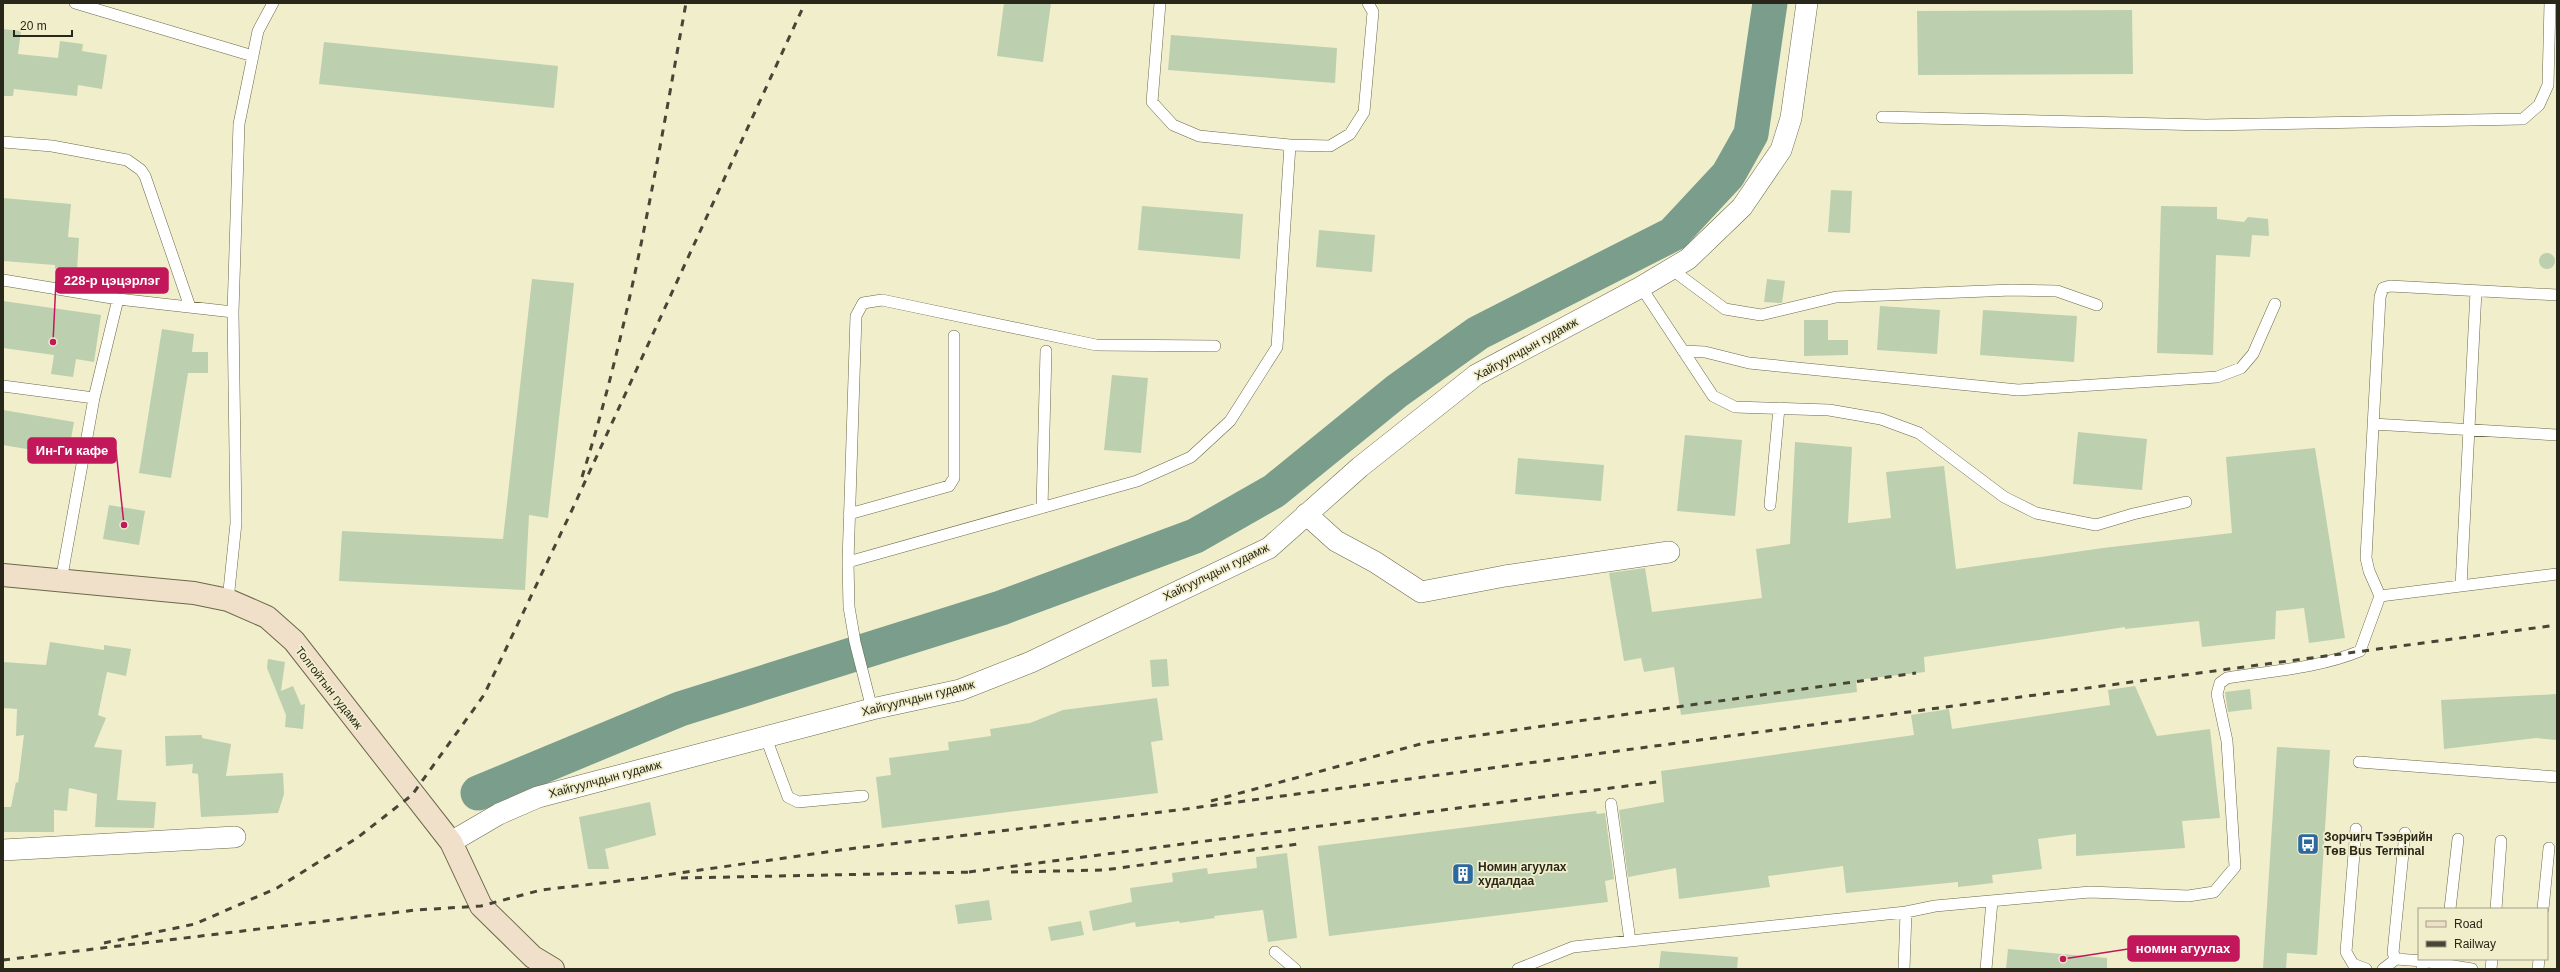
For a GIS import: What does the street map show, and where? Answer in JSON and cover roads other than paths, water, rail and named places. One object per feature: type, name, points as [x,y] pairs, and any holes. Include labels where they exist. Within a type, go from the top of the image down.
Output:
[{"type":"main road","name":"Толгойтын гудамж","points":[[3,575],[194,593],[228,600],[267,617],[294,642],[451,842],[481,906],[533,958],[553,969]]},
{"type":"street","name":"Хайгуулчдын гудамж","points":[[451,842],[499,814],[538,797],[591,781],[766,738],[872,709],[960,690],[1031,662],[1269,548],[1360,467],[1476,375],[1641,287],[1688,259],[1742,207],[1781,150],[1791,118],[1806,3]]},
{"type":"street","points":[[1306,514],[1336,541],[1375,562],[1421,592],[1505,576],[1669,552]]},
{"type":"street","points":[[3,850],[235,837]]},
{"type":"lane","points":[[75,3],[253,56]]},
{"type":"lane","points":[[228,600],[236,524],[233,312],[239,124],[258,31],[273,3]]},
{"type":"lane","points":[[1160,3],[1152,102],[1172,126],[1199,136],[1290,145],[1330,146],[1350,134],[1364,112],[1373,12],[1368,3]]},
{"type":"lane","points":[[1882,117],[2206,125],[2523,120],[2539,105],[2548,84],[2550,3]]},
{"type":"lane","points":[[3,142],[52,146],[127,160],[141,170],[145,176],[190,307]]},
{"type":"lane","points":[[848,562],[1137,481],[1192,457],[1230,421],[1277,347],[1290,145]]},
{"type":"lane","points":[[1671,269],[1725,310],[1761,315],[1836,297],[2012,290],[2057,291],[2097,305]]},
{"type":"lane","points":[[3,280],[118,299],[233,312]]},
{"type":"lane","points":[[1518,969],[1573,947],[1906,912],[1935,906],[2090,892],[2188,896],[2214,892],[2235,867],[2227,741],[2217,694],[2220,683],[2227,678],[2321,663],[2360,651],[2380,596],[2369,571],[2366,558],[2380,298],[2383,288],[2390,286],[2557,295]]},
{"type":"lane","points":[[1641,287],[1714,396],[1735,407],[1829,410],[1881,419],[1920,433],[2004,497],[2036,513],[2096,526],[2133,514],[2186,502]]},
{"type":"lane","points":[[2461,586],[2476,291]]},
{"type":"lane","points":[[61,581],[94,398],[118,299]]},
{"type":"lane","points":[[872,709],[855,642],[849,607],[848,562],[856,316],[863,303],[882,300],[1096,345],[1215,346]]},
{"type":"lane","points":[[1683,350],[1705,352],[1749,363],[2018,390],[2217,377],[2241,368],[2253,354],[2275,304]]},
{"type":"lane","points":[[849,514],[949,486],[952,482],[954,478],[954,336]]},
{"type":"lane","points":[[1042,508],[1046,351]]},
{"type":"lane","points":[[3,386],[94,398]]},
{"type":"lane","points":[[1770,505],[1779,408]]},
{"type":"lane","points":[[2373,424],[2469,431],[2557,435]]},
{"type":"lane","points":[[2380,596],[2557,574]]},
{"type":"lane","points":[[766,738],[788,797],[798,802],[863,796]]},
{"type":"lane","points":[[2359,762],[2557,777]]},
{"type":"lane","points":[[1611,804],[1630,941]]},
{"type":"lane","points":[[2356,829],[2346,952],[2353,964],[2366,969]]},
{"type":"lane","points":[[2396,959],[2393,953],[2405,833]]},
{"type":"lane","points":[[2450,908],[2458,839]]},
{"type":"lane","points":[[2496,908],[2501,841]]},
{"type":"lane","points":[[2543,908],[2549,848]]},
{"type":"lane","points":[[1986,969],[1992,901]]},
{"type":"lane","points":[[1904,969],[1906,912]]},
{"type":"lane","points":[[1275,952],[1295,969]]},
{"type":"lane","points":[[2396,959],[2423,965],[2444,962],[2471,969]]},
{"type":"lane","points":[[2383,969],[2396,959]]},
{"type":"waterway","points":[[478,793],[680,709],[1001,608],[1195,536],[1274,491],[1397,391],[1478,333],[1673,234],[1728,175],[1751,134],[1770,3]]},
{"type":"railway","points":[[582,477],[615,360],[642,242],[686,3]]},
{"type":"railway","points":[[104,943],[195,924],[277,888],[357,838],[412,795],[484,695],[572,510],[805,3]]},
{"type":"railway","points":[[3,960],[416,910],[481,906],[541,890],[645,878],[840,850],[1178,810],[2557,625]]},
{"type":"railway","points":[[1211,801],[1424,743],[1916,673]]},
{"type":"railway","points":[[969,872],[1657,782]]},
{"type":"railway","points":[[1011,872],[1104,870],[1298,844]]},
{"type":"railway","points":[[681,878],[975,872]]},
{"type":"place","name":"228-р цэцэрлэг","points":[[53,342]]},
{"type":"place","name":"Ин-Ги кафе","points":[[124,525]]},
{"type":"place","name":"Зорчигч Тээврийн Төв Bus Terminal","points":[[2308,844]]},
{"type":"place","name":"Номин агуулах худалдаа","points":[[1463,874]]},
{"type":"place","name":"номин агуулах","points":[[2063,959]]}]
